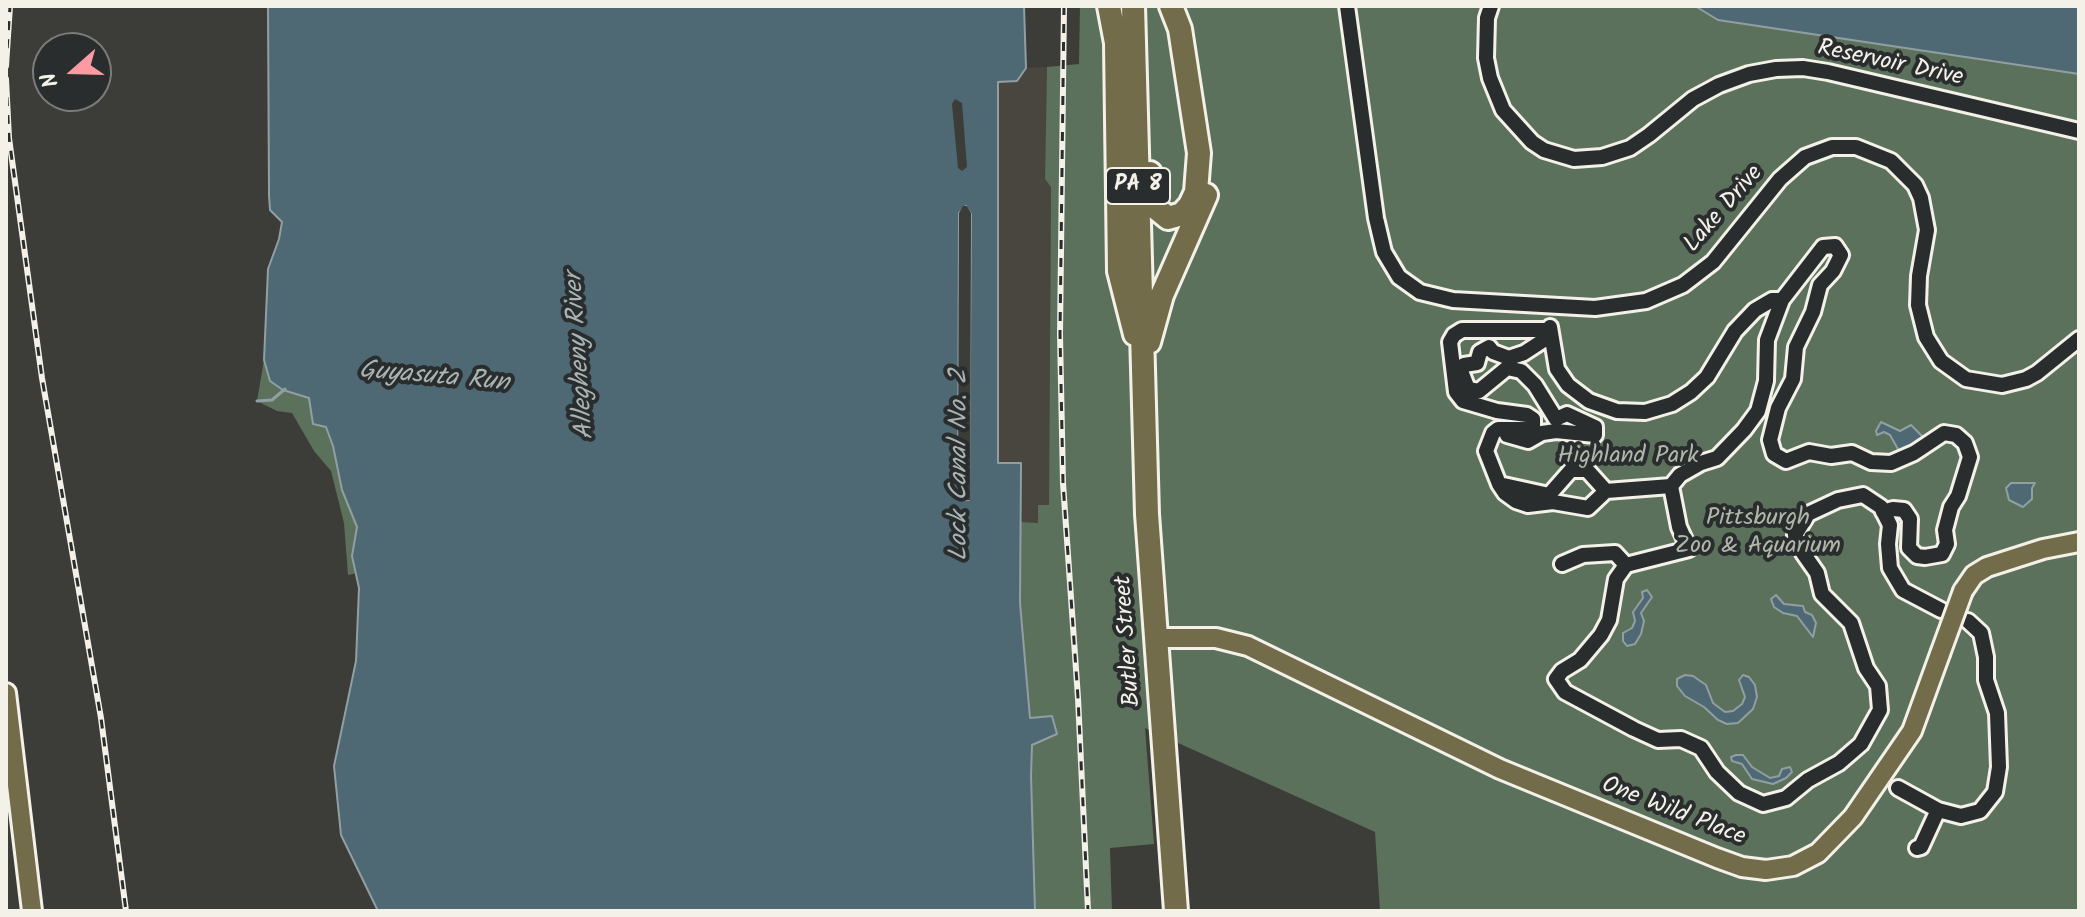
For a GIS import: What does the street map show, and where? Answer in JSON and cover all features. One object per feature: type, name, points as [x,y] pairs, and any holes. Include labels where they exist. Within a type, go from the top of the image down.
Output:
[{"type":"highway","points":[[1134,6],[1152,194],[1157,209],[1164,216],[1172,218],[1182,214],[1193,200],[1199,165],[1180,29],[1171,6]]},
{"type":"highway","name":"PA 8","points":[[1134,6],[1143,366]]},
{"type":"highway","points":[[1143,366],[1162,295],[1203,205],[1209,176],[1208,140],[1190,26],[1183,6]]},
{"type":"highway","points":[[1111,14],[1119,271],[1124,301],[1143,366]]},
{"type":"highway","name":"Butler Street","points":[[1143,366],[1147,514],[1176,911]]},
{"type":"main road","name":"One Wild Place","points":[[1157,638],[1216,638],[1248,646],[1500,769],[1717,858],[1742,867],[1766,870],[1793,866],[1818,853],[1853,817],[1912,731],[1963,591],[1979,570],[2043,549],[2079,542]]},
{"type":"main road","points":[[6,693],[32,911]]},
{"type":"street","name":"Lake Drive","points":[[1347,6],[1376,218],[1384,252],[1399,277],[1420,292],[1453,300],[1595,308],[1626,306],[1661,297],[1713,262],[1791,168],[1819,151],[1856,147],[1891,161],[1915,185],[1921,198],[1927,230],[1919,276],[1918,305],[1926,337],[1941,361],[1966,379],[2002,385],[2037,373],[2079,339]]},
{"type":"street","name":"Reservoir Drive","points":[[1491,6],[1487,18],[1486,58],[1490,78],[1503,110],[1532,142],[1544,150],[1574,159],[1616,154],[1649,135],[1693,99],[1719,85],[1749,74],[1776,69],[1803,68],[1828,72],[2079,131]]},
{"type":"street","points":[[1489,347],[1480,352],[1477,363],[1464,365],[1461,371],[1468,389],[1479,391],[1507,368],[1521,371],[1535,385],[1556,419],[1567,414],[1595,427],[1595,435],[1556,431],[1542,433],[1528,441],[1510,434],[1502,436],[1486,451],[1505,493],[1528,505],[1551,498],[1588,508],[1606,491],[1671,486],[1680,475],[1717,458],[1758,411],[1766,381],[1767,340],[1782,300],[1823,247],[1835,246],[1841,255],[1833,271],[1820,285],[1813,312],[1796,347],[1793,379],[1778,408],[1770,440],[1774,454],[1786,461],[1809,452],[1831,456],[1852,453],[1871,462],[1891,463],[1914,453],[1932,438],[1944,433],[1956,435],[1965,443],[1970,457],[1945,530],[1947,544],[1956,557]]},
{"type":"street","points":[[1550,329],[1557,369],[1568,385],[1589,401],[1617,411],[1645,412],[1672,404],[1691,392],[1707,377],[1735,331],[1755,310],[1772,300],[1782,300]]},
{"type":"street","points":[[1490,329],[1489,347],[1493,352],[1509,358],[1524,353],[1550,329]]},
{"type":"street","points":[[1494,444],[1498,429],[1526,429],[1533,426],[1533,419],[1463,401],[1456,392],[1450,342],[1462,330],[1550,329]]},
{"type":"street","points":[[1551,498],[1571,470],[1587,470],[1606,491]]},
{"type":"street","points":[[1671,486],[1679,527],[1689,549],[1626,565],[1616,579],[1609,620],[1601,635],[1580,660],[1562,671],[1556,679],[1565,692],[1634,729],[1658,740],[1681,739],[1701,748],[1717,772],[1739,793],[1763,804],[1786,798],[1808,780],[1839,763],[1861,744],[1880,710],[1878,686],[1866,668],[1851,623],[1822,594],[1817,573],[1795,535],[1808,514],[1838,500],[1863,495],[1881,507],[1890,525],[1890,568],[1903,590],[1941,610]]},
{"type":"street","points":[[1883,512],[1904,510],[1910,519],[1909,548],[1917,556],[1942,554],[1947,544]]},
{"type":"street","points":[[1562,564],[1583,555],[1615,553],[1626,565]]},
{"type":"street","points":[[1898,788],[1938,810],[1961,816],[1980,811],[1995,792],[1999,767],[1997,713],[1986,680],[1986,657],[1981,633],[1968,621]]},
{"type":"street","points":[[1917,848],[1921,847],[1938,810]]},
{"type":"shaded area","points":[[998,55],[1017,81],[1026,68],[1047,67],[1045,179],[1051,187],[1049,505],[1038,523],[1020,522],[1021,464],[1006,464],[997,649]]},
{"type":"green space","name":"Highland Park","points":[[1080,6],[2079,6],[2079,911],[1380,911],[1375,832],[1145,728],[1154,844],[1110,848],[1112,911],[1035,911],[1032,745],[1052,716],[1031,718],[1028,703],[1020,603],[1020,522],[1038,523],[1038,505],[1049,505],[1051,187],[1045,179],[1047,67],[1079,64]]},
{"type":"green space","points":[[264,360],[293,373],[355,428],[363,572],[348,575],[344,523],[331,471],[314,451],[292,413],[277,411],[257,401]]},
{"type":"water","name":"Allegheny River","points":[[268,6],[1024,6],[1026,68],[1017,81],[998,82],[998,463],[1021,463],[1020,603],[1030,718],[1052,716],[1057,734],[1032,745],[1035,911],[378,911],[341,835],[334,766],[356,661],[359,588],[352,556],[357,527],[342,490],[326,427],[313,424],[309,398],[283,390],[270,381],[264,360],[268,269],[282,222],[270,210]],"holes":[[[966,206],[971,214],[969,500],[958,499],[959,213]]]},
{"type":"water","points":[[1695,6],[2079,6],[2079,74],[1718,20]]},
{"type":"water","points":[[1881,422],[1900,431],[1911,425],[1923,437],[1917,445],[1899,451],[1890,435],[1884,432],[1877,435]]},
{"type":"water","points":[[2011,483],[2035,483],[2032,499],[2023,507],[2009,500],[2006,488]]},
{"type":"water","points":[[1647,590],[1652,597],[1641,613],[1644,621],[1641,634],[1635,644],[1627,646],[1623,633],[1632,628],[1635,621],[1633,612],[1643,598],[1642,592]]},
{"type":"water","points":[[1776,595],[1784,604],[1803,606],[1805,612],[1812,615],[1816,623],[1813,637],[1797,616],[1774,607],[1771,599]]},
{"type":"water","points":[[1685,675],[1693,676],[1706,685],[1713,703],[1725,712],[1733,711],[1742,704],[1745,697],[1739,680],[1743,675],[1749,677],[1755,685],[1757,697],[1753,709],[1738,723],[1727,724],[1718,720],[1685,696],[1677,686],[1677,679]]},
{"type":"water","points":[[1743,755],[1752,767],[1770,778],[1779,776],[1782,769],[1790,767],[1792,772],[1773,784],[1752,779],[1742,764],[1732,761],[1731,757]]},
{"type":"pier","points":[[955,99],[962,103],[967,167],[962,171],[958,168],[952,104]]},
{"type":"pier","points":[[963,206],[967,206],[971,213],[970,500],[958,500],[959,213]],"holes":[[[965,211],[966,496],[962,496]]]},
{"type":"waterway","name":"Guyasuta Run","points":[[257,401],[272,400],[285,389]]},
{"type":"railway","points":[[6,66],[10,6]]},
{"type":"railway","points":[[1064,6],[1060,334],[1063,483],[1078,698],[1088,911]]},
{"type":"railway","points":[[6,79],[9,138],[42,378],[101,718],[126,911]]},
{"type":"water label","name":"Lock Canal No. 2","points":[[962,465]]},
{"type":"park label","name":"Pittsburgh Zoo & Aquarium","points":[[1758,534]]}]
